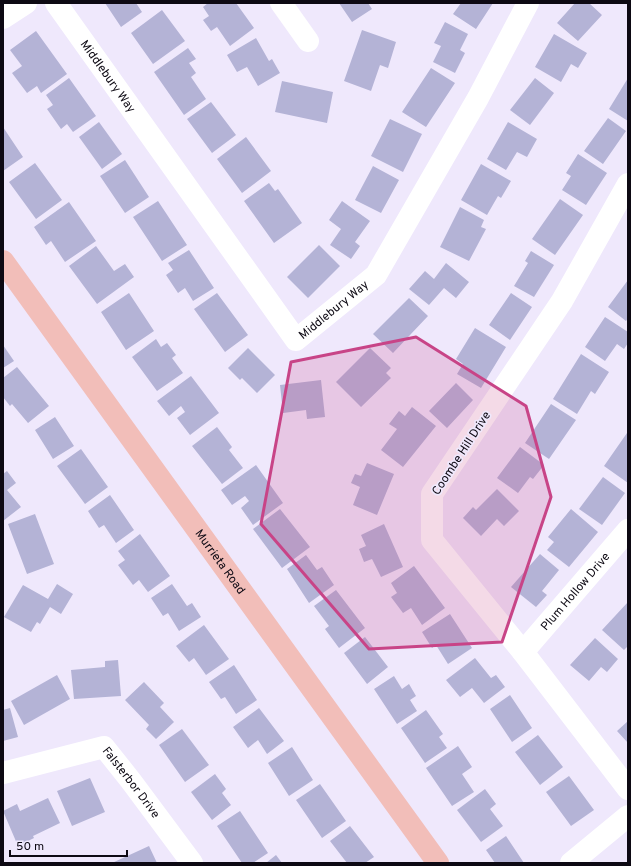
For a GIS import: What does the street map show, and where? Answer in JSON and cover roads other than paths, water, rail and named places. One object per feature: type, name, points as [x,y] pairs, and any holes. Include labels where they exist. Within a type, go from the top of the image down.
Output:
[{"type":"main road","name":"Murrieta Road","points":[[3,261],[438,863]]},
{"type":"street","points":[[3,18],[26,3]]},
{"type":"street","name":"Middlebury Way","points":[[56,3],[296,340],[376,275],[478,98],[528,3]]},
{"type":"street","points":[[281,3],[308,41]]},
{"type":"street","name":"Coombe Hill Drive","points":[[628,184],[562,301],[432,494],[432,540],[523,652],[628,789]]},
{"type":"street","name":"Plum Hollow Drive","points":[[523,652],[628,530]]},
{"type":"street","name":"Falsterbor Drive","points":[[3,773],[104,747],[192,863]]},
{"type":"street","points":[[571,863],[628,816]]}]
